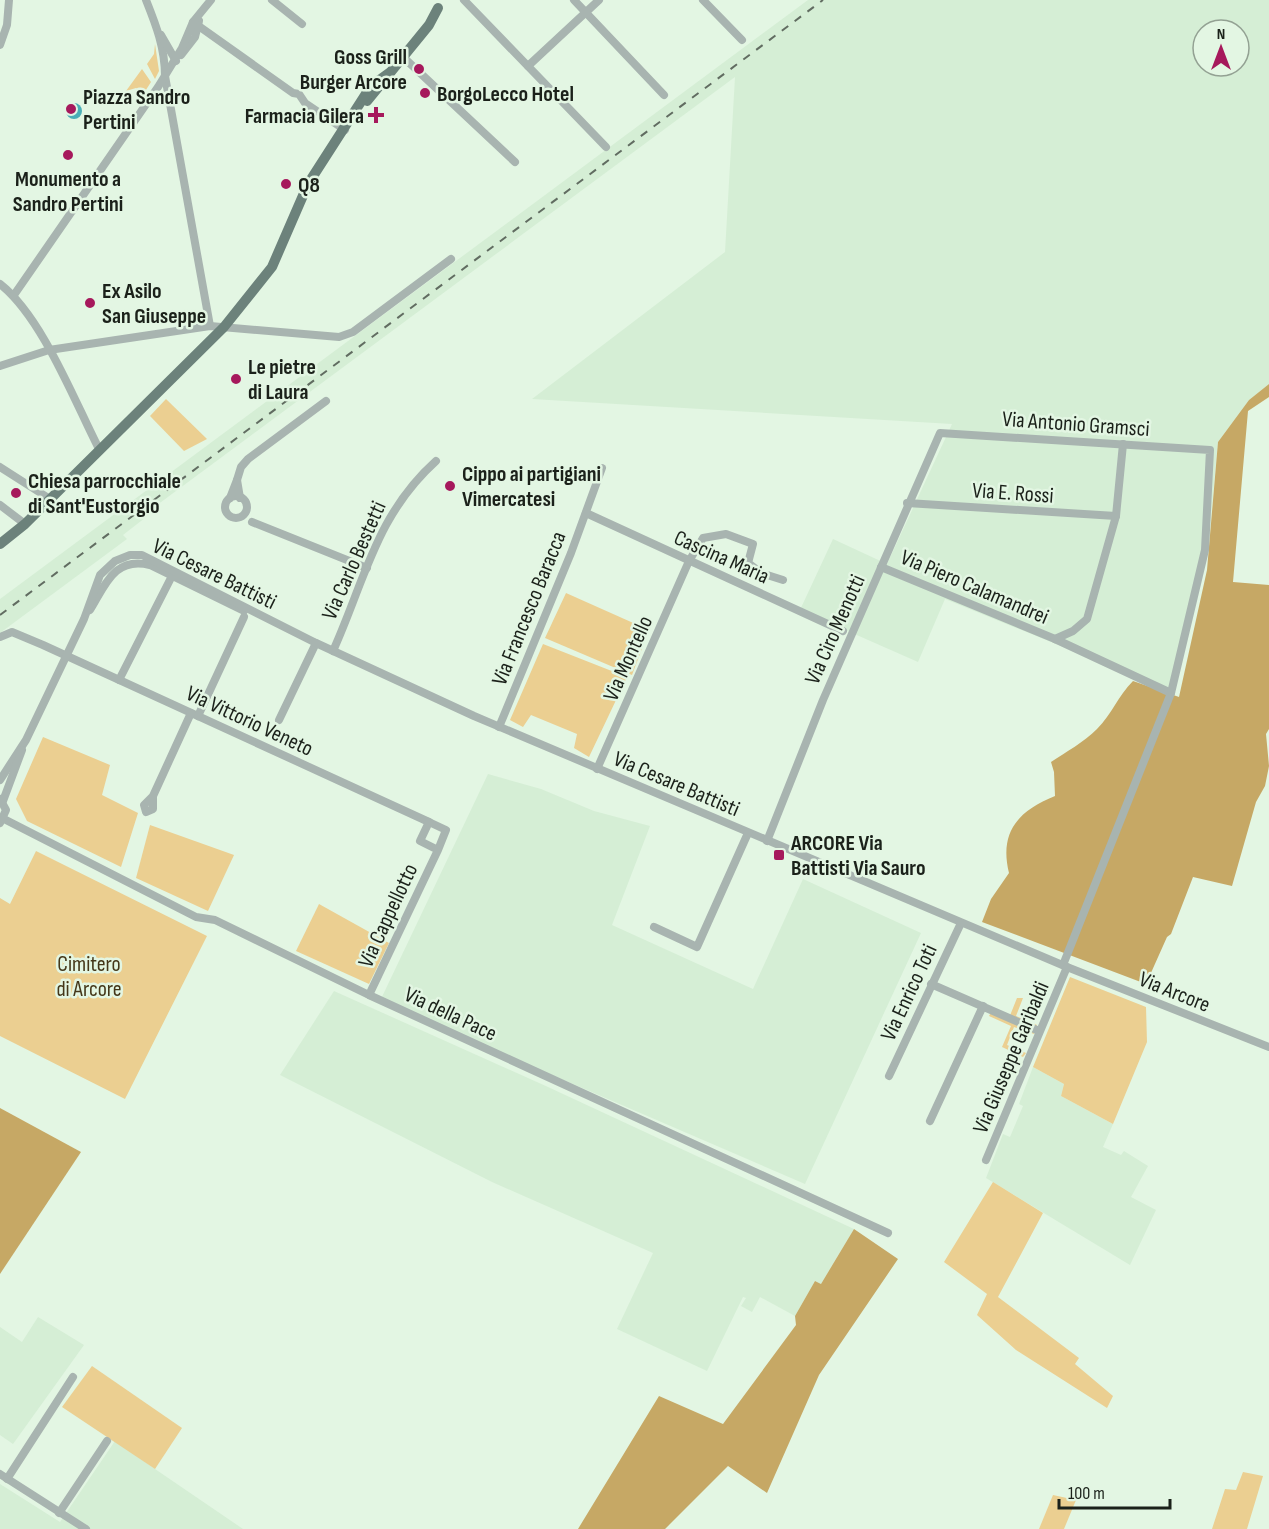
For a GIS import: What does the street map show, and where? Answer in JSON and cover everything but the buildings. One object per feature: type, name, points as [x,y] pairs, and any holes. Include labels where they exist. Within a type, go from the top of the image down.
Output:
[{"type":"main road","points":[[0,544],[25,524],[224,327],[272,267],[308,184],[360,107],[371,86],[389,73],[414,42],[424,21],[441,4]]},
{"type":"street","points":[[0,45],[6,25],[9,0]]},
{"type":"street","points":[[146,0],[159,31],[176,61]]},
{"type":"street","points":[[14,295],[165,76],[188,49],[201,11],[211,0]]},
{"type":"street","points":[[272,0],[302,24]]},
{"type":"street","points":[[464,0],[606,147]]},
{"type":"street","points":[[574,0],[664,95]]},
{"type":"street","points":[[528,66],[598,0]]},
{"type":"street","points":[[704,0],[742,40]]},
{"type":"street","points":[[176,61],[185,40],[196,24]]},
{"type":"street","points":[[196,24],[293,93],[299,94],[305,103],[345,130]]},
{"type":"street","points":[[159,31],[210,326]]},
{"type":"street","points":[[168,45],[174,47],[185,40]]},
{"type":"street","points":[[402,56],[515,162]]},
{"type":"street","points":[[0,366],[49,350],[210,326],[339,337],[353,332],[451,259]]},
{"type":"street","points":[[0,284],[14,295],[49,350],[99,449]]},
{"type":"street","points":[[242,515],[233,518],[226,512],[226,503],[230,498],[241,466],[326,401]]},
{"type":"street","name":"Via Antonio Gramsci","points":[[940,433],[1210,450]]},
{"type":"street","name":"Via Ciro Menotti","points":[[767,841],[823,700],[907,503],[940,433]]},
{"type":"street","points":[[1055,639],[1073,631],[1087,619],[1116,516],[1124,444]]},
{"type":"street","name":"Via Giuseppe Garibaldi","points":[[986,1160],[1065,966],[1171,693],[1205,550],[1210,450]]},
{"type":"street","name":"Via Carlo Bestetti","points":[[333,651],[384,526],[402,496],[436,461]]},
{"type":"street","points":[[0,467],[50,499]]},
{"type":"street","name":"Via Francesco Baracca","points":[[499,727],[602,468]]},
{"type":"street","points":[[237,480],[240,498],[246,504],[242,515]]},
{"type":"street","points":[[230,498],[240,498]]},
{"type":"street","name":"Via E. Rossi","points":[[907,503],[1116,516]]},
{"type":"street","points":[[0,505],[25,524]]},
{"type":"street","name":"Cascina Maria","points":[[586,513],[843,631]]},
{"type":"street","points":[[242,515],[252,522],[367,568]]},
{"type":"street","name":"Via Montello","points":[[597,769],[689,561],[703,538],[726,534],[753,544],[748,563],[761,573],[783,580]]},
{"type":"street","name":"Via Cesare Battisti","points":[[66,655],[103,572],[115,561],[153,558],[173,573],[277,624],[499,727],[1065,966]]},
{"type":"street","name":"Via Piero Calamandrei","points":[[881,567],[1055,639],[1171,693]]},
{"type":"street","points":[[120,680],[173,573]]},
{"type":"street","points":[[153,796],[244,617]]},
{"type":"street","points":[[0,637],[9,632],[66,655],[1,800],[6,810],[2,821]]},
{"type":"street","points":[[279,720],[316,643]]},
{"type":"street","name":"Via Vittorio Veneto","points":[[66,655],[429,822]]},
{"type":"street","points":[[0,780],[26,740]]},
{"type":"street","name":"Via della Pace","points":[[2,821],[196,917],[215,920],[369,996],[888,1233]]},
{"type":"street","name":"Via Cappellotto","points":[[369,996],[438,850],[446,830],[429,822],[420,841],[438,850]]},
{"type":"street","points":[[654,927],[697,946],[748,833]]},
{"type":"street","name":"Via Enrico Toti","points":[[889,1076],[961,923]]},
{"type":"street","name":"Via Arcore","points":[[1065,966],[1269,1047]]},
{"type":"street","points":[[932,984],[1039,1031]]},
{"type":"street","points":[[930,1121],[983,1006]]},
{"type":"street","points":[[73,1377],[3,1476],[86,1529]]},
{"type":"street","points":[[59,1513],[107,1441]]},
{"type":"shaded area","points":[[808,0],[1269,0],[1269,384],[1249,400],[1218,442],[1208,550],[1174,692],[945,599],[918,662],[800,610],[833,539],[887,564],[952,424],[532,399],[725,252],[735,77],[149,511],[150,514],[123,535],[127,539],[0,633],[0,599]]},
{"type":"shaded area","points":[[1269,384],[1269,397],[1248,411],[1233,582],[1269,585],[1269,729],[1266,734],[1269,766],[1265,786],[1256,802],[1232,886],[1193,877],[1171,934],[1167,937],[1146,984],[982,922],[991,899],[1009,873],[1007,846],[1014,825],[1031,809],[1055,796],[1054,772],[1051,762],[1081,743],[1097,729],[1133,681],[1179,697],[1207,570],[1218,442],[1249,400]]},
{"type":"shaded area","points":[[488,774],[541,789],[594,811],[650,826],[612,925],[753,989],[803,879],[921,933],[805,1184],[380,1001]]},
{"type":"shaded area","points":[[334,991],[854,1229],[821,1284],[815,1281],[795,1316],[760,1297],[752,1312],[741,1306],[746,1298],[743,1297],[707,1371],[617,1329],[653,1253],[492,1182],[280,1075]]},
{"type":"shaded area","points":[[1033,1067],[1064,1084],[1061,1096],[1113,1124],[1103,1147],[1121,1155],[1124,1151],[1148,1166],[1131,1197],[1156,1210],[1130,1265],[986,1178],[1003,1134],[1010,1137],[1023,1106],[1019,1104]]},
{"type":"shaded area","points":[[0,1108],[81,1152],[0,1274]]},
{"type":"shaded area","points":[[854,1229],[898,1259],[819,1375],[767,1493],[728,1466],[665,1529],[578,1529],[659,1396],[723,1424],[796,1325],[795,1316],[815,1281],[821,1284]]},
{"type":"shaded area","points":[[38,1317],[84,1345],[13,1444],[0,1435],[0,1327],[22,1342]]},
{"type":"shaded area","points":[[115,1441],[243,1529],[0,1529],[0,1484],[60,1522]]},
{"type":"green space","points":[[155,44],[159,71],[155,79],[147,64],[154,54]]},
{"type":"green space","points":[[142,69],[151,82],[144,93],[136,88],[126,91]]},
{"type":"green space","points":[[166,399],[207,439],[184,451],[150,416]]},
{"type":"green space","points":[[566,593],[649,630],[632,675],[545,638]]},
{"type":"green space","points":[[543,644],[627,677],[589,757],[574,748],[577,734],[531,715],[523,727],[510,720]]},
{"type":"green space","points":[[43,737],[110,765],[102,795],[138,813],[121,867],[27,821],[16,799]]},
{"type":"green space","points":[[150,825],[234,855],[208,911],[136,878]]},
{"type":"green space","name":"Cimitero di Arcore","points":[[36,851],[207,936],[125,1099],[0,1036],[0,898],[10,904]]},
{"type":"green space","points":[[319,904],[389,943],[369,984],[296,951]]},
{"type":"green space","points":[[1070,977],[1146,1007],[1147,1042],[1113,1124],[1061,1096],[1064,1084],[1033,1067]]},
{"type":"green space","points":[[1017,998],[1023,998],[1016,1016],[1037,1025],[1034,1034],[1014,1027],[1007,1045],[1026,1053],[1023,1057],[1002,1047],[1011,1026],[989,1016],[992,1010],[1009,1018]]},
{"type":"green space","points":[[993,1182],[1043,1213],[998,1297],[1079,1358],[1075,1364],[1113,1396],[1107,1408],[1016,1350],[977,1315],[987,1294],[944,1262]]},
{"type":"green space","points":[[92,1366],[182,1428],[155,1469],[62,1407]]},
{"type":"green space","points":[[1243,1472],[1263,1476],[1247,1529],[1212,1529],[1225,1489],[1236,1490]]},
{"type":"green space","points":[[1053,1495],[1076,1500],[1064,1529],[1039,1529]]},
{"type":"water","points":[[74,103],[80,105],[82,111],[80,117],[74,119],[68,117],[66,111],[68,105]]},
{"type":"railway","points":[[0,615],[823,0]]},
{"type":"place","name":"Goss Grill Burger Arcore","points":[[419,69]]},
{"type":"place","name":"BorgoLecco Hotel","points":[[425,93]]},
{"type":"place","name":"Piazza Sandro Pertini","points":[[71,109]]},
{"type":"place","name":"Farmacia Gilera","points":[[376,115]]},
{"type":"place","name":"Monumento a Sandro Pertini","points":[[68,155]]},
{"type":"place","name":"Q8","points":[[286,184]]},
{"type":"place","name":"Ex Asilo San Giuseppe","points":[[90,303]]},
{"type":"place","name":"Le pietre di Laura","points":[[236,379]]},
{"type":"place","name":"Cippo ai partigiani Vimercatesi","points":[[450,486]]},
{"type":"place","name":"Chiesa parrocchiale di Sant'Eustorgio","points":[[16,493]]},
{"type":"place","name":"ARCORE Via Battisti Via Sauro","points":[[779,855]]}]
